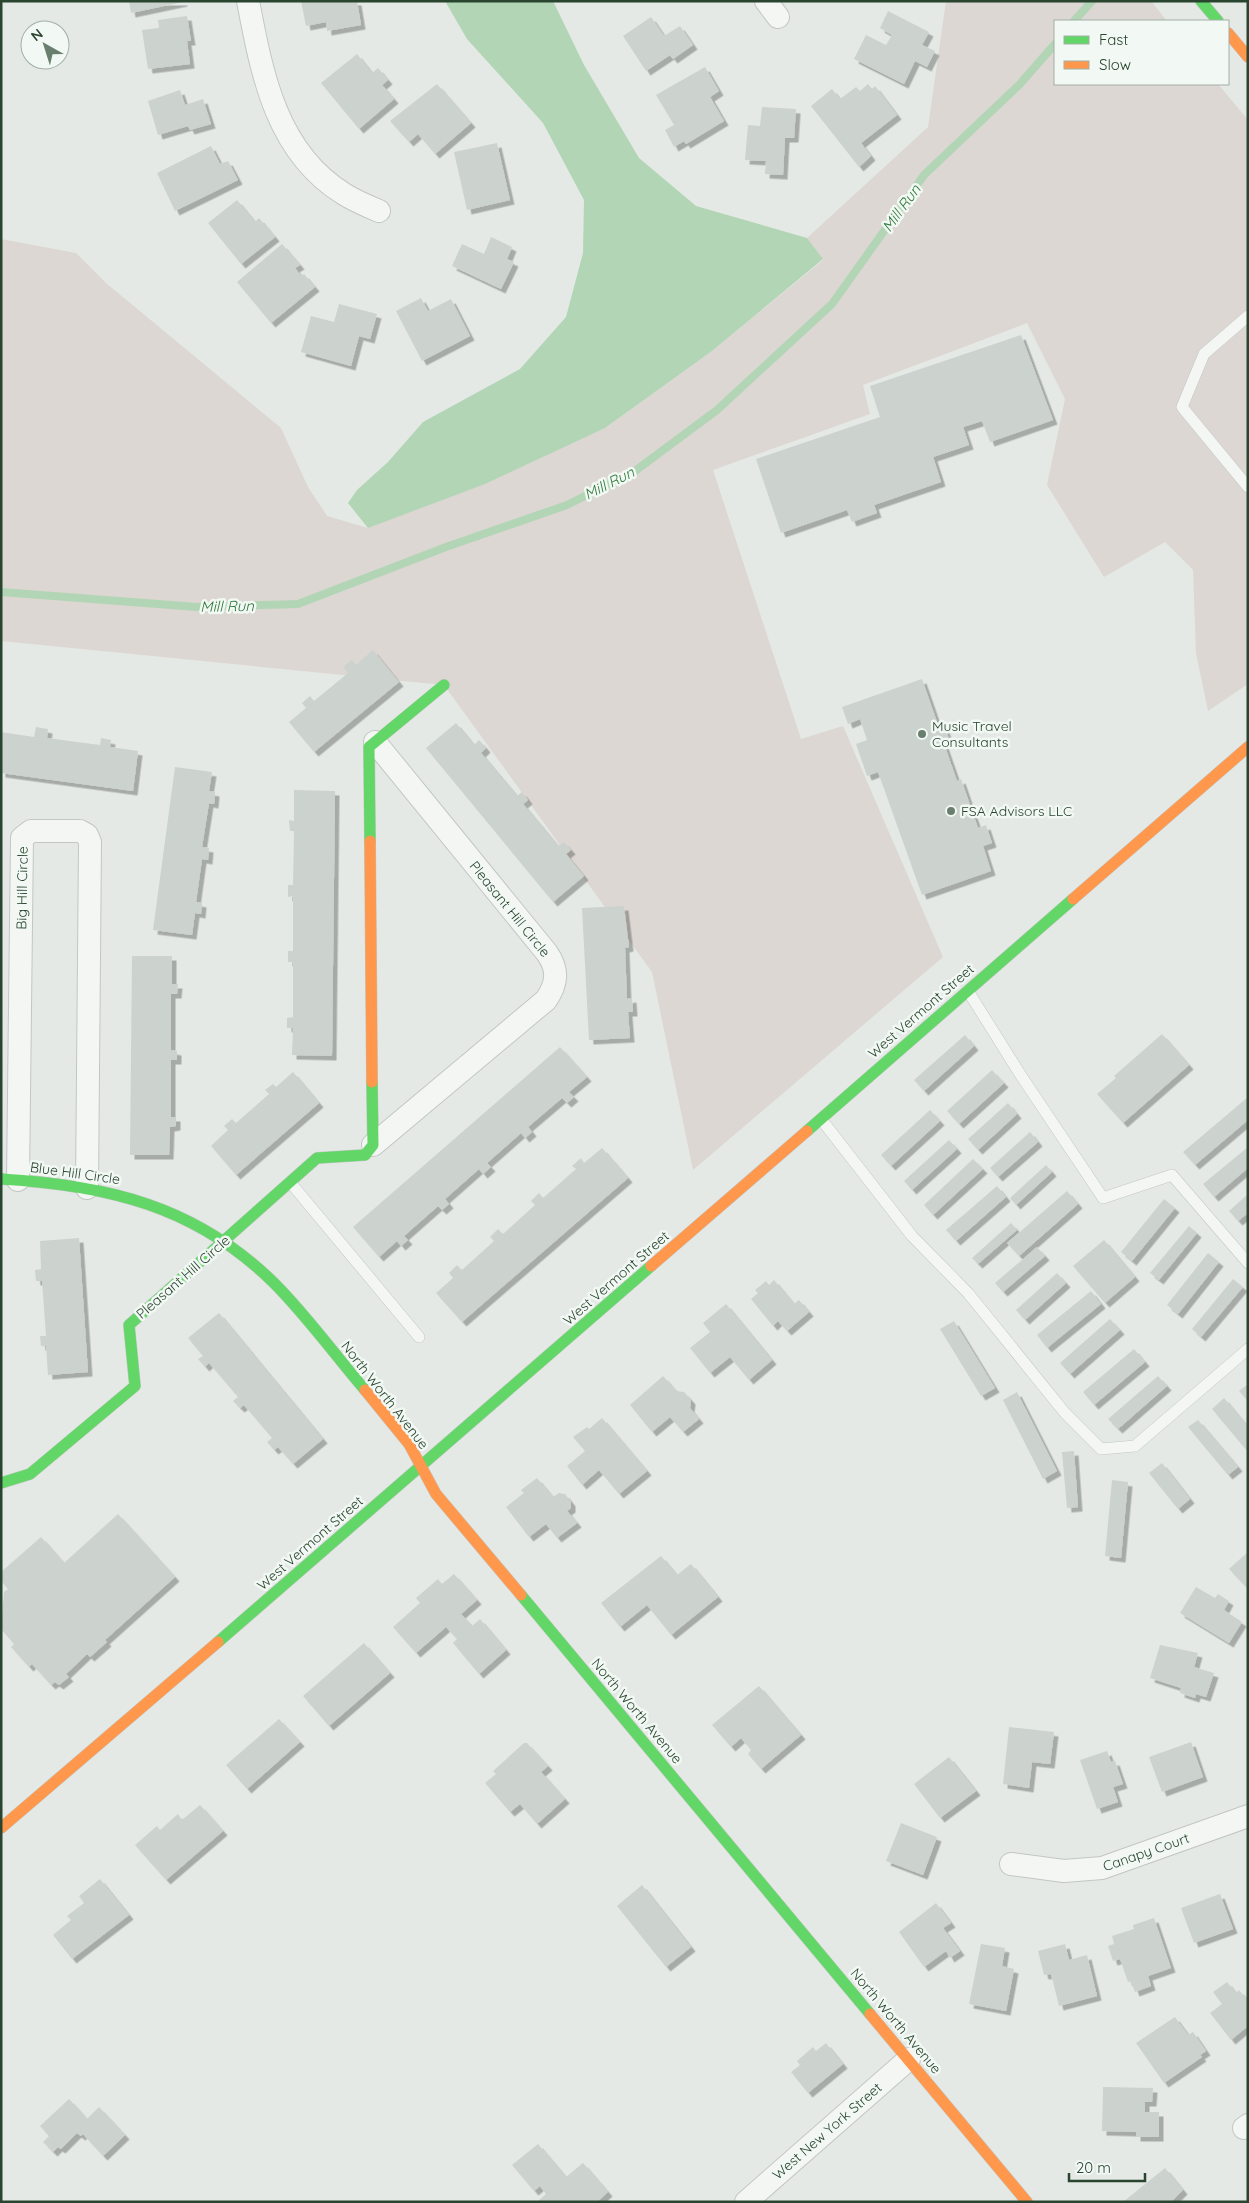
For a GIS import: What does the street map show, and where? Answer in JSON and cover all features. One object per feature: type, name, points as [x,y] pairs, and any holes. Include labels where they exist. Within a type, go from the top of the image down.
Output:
[{"type":"street","points":[[248,1],[264,81],[289,139],[308,165],[329,183],[348,197],[379,211]]},
{"type":"street","points":[[1201,1],[1217,20]]},
{"type":"street","points":[[1229,34],[1248,57]]},
{"type":"street","points":[[373,1145],[369,747],[444,685]]},
{"type":"street","name":"Pleasant Hill Circle","points":[[1,1483],[30,1474],[135,1386],[129,1325],[317,1158],[365,1154],[373,1145],[546,1000],[556,980],[555,969],[547,953],[375,742]]},
{"type":"street","name":"West Vermont Street","points":[[1,1828],[421,1467],[1248,747]]},
{"type":"street","name":"Big Hill Circle","points":[[10,1180],[22,838],[31,831],[80,831],[87,835],[90,842],[87,1188]]},
{"type":"street","name":"Blue Hill Circle","points":[[10,1180],[87,1188],[122,1194],[166,1208],[224,1242]]},
{"type":"street","name":"North Worth Avenue","points":[[224,1242],[265,1275],[293,1304],[409,1445],[443,1502],[909,2059],[1026,2202]]},
{"type":"street","name":"Canapy Court","points":[[1011,1864],[1064,1871],[1102,1868],[1248,1816]]},
{"type":"street","name":"West New York Street","points":[[746,2202],[909,2059]]},
{"type":"lane","points":[[1248,316],[1204,354],[1182,407],[1248,487]]},
{"type":"lane","points":[[968,991],[1020,1074],[1103,1198],[1172,1175],[1248,1263]]},
{"type":"lane","points":[[821,1119],[912,1236],[968,1294],[1065,1413],[1101,1449],[1135,1446],[1248,1349]]},
{"type":"lane","points":[[290,1182],[419,1337]]},
{"type":"shaded area","points":[[445,1],[553,1],[584,65],[639,158],[696,206],[807,238],[823,259],[712,351],[605,428],[485,484],[368,528],[348,503],[357,490],[388,462],[423,422],[520,369],[566,317],[583,253],[584,200],[543,123],[467,39]]},
{"type":"shaded area","points":[[946,1],[1151,1],[1166,20],[1054,20],[1054,85],[1219,85],[1248,120],[1248,684],[1208,711],[1196,653],[1193,570],[1165,542],[1104,577],[1047,485],[1065,399],[1027,323],[863,385],[870,414],[713,470],[801,739],[843,726],[943,957],[693,1170],[652,972],[444,685],[1,641],[1,239],[76,253],[106,283],[281,428],[308,487],[327,516],[368,528],[605,428],[712,351],[823,260],[807,238],[928,127]]},
{"type":"building","points":[[129,1],[183,1],[183,2],[131,13]]},
{"type":"building","points":[[301,1],[357,1],[361,25],[327,31],[326,22],[306,26]]},
{"type":"building","points":[[888,11],[929,32],[922,45],[935,51],[927,67],[915,61],[904,84],[854,59],[866,35],[886,45],[892,35],[880,28]]},
{"type":"building","points":[[187,16],[191,41],[187,41],[190,64],[148,69],[142,30],[159,28],[158,20]]},
{"type":"building","points":[[651,17],[664,36],[680,26],[693,45],[673,59],[670,55],[646,71],[623,36]]},
{"type":"building","points":[[357,54],[372,73],[378,68],[388,80],[382,85],[394,99],[359,129],[321,83]]},
{"type":"building","points":[[705,67],[719,91],[710,97],[724,121],[686,144],[684,141],[674,147],[665,130],[674,125],[656,95]]},
{"type":"building","points":[[437,84],[471,123],[435,154],[418,134],[409,142],[390,121]]},
{"type":"building","points":[[868,84],[872,89],[875,86],[897,115],[861,143],[871,156],[859,167],[811,106],[832,89],[840,99],[856,87],[860,91]]},
{"type":"building","points":[[180,90],[185,105],[203,99],[211,124],[190,130],[188,126],[158,135],[148,101]]},
{"type":"building","points":[[762,107],[796,109],[794,138],[785,138],[783,175],[765,174],[766,161],[745,160],[748,125],[760,126]]},
{"type":"building","points":[[497,143],[510,200],[467,210],[454,152]]},
{"type":"building","points":[[211,146],[220,164],[228,161],[238,180],[175,211],[157,173]]},
{"type":"building","points":[[237,200],[255,222],[259,218],[275,237],[241,264],[208,223]]},
{"type":"building","points":[[491,237],[512,247],[507,259],[514,262],[501,289],[452,266],[462,244],[484,254]]},
{"type":"building","points":[[282,244],[300,265],[295,268],[301,276],[304,274],[315,287],[271,323],[237,282]]},
{"type":"building","points":[[421,298],[428,311],[451,299],[470,336],[422,361],[396,311]]},
{"type":"building","points":[[339,304],[377,314],[370,339],[359,336],[351,366],[301,352],[311,316],[334,322]]},
{"type":"building","points":[[1021,335],[1053,420],[990,442],[982,421],[963,427],[969,445],[933,457],[941,482],[874,505],[877,513],[852,522],[847,510],[781,533],[756,459],[880,417],[870,386]]},
{"type":"building","points":[[373,650],[399,682],[314,752],[289,722],[306,708],[302,703],[310,696],[314,701],[348,673],[343,667],[352,660],[356,665]]},
{"type":"building","points":[[922,679],[938,725],[943,723],[949,739],[943,741],[957,781],[961,779],[978,828],[986,825],[992,843],[983,846],[991,871],[922,895],[878,772],[867,776],[856,744],[867,740],[860,719],[848,724],[842,707]]},
{"type":"building","points":[[456,723],[474,745],[479,740],[486,748],[481,753],[517,796],[522,792],[528,800],[523,804],[558,846],[564,842],[571,850],[566,854],[584,876],[553,902],[426,748]]},
{"type":"building","points":[[36,727],[48,729],[47,738],[100,745],[101,738],[111,740],[110,747],[138,751],[133,791],[1,773],[1,732],[34,737]]},
{"type":"building","points":[[175,767],[212,772],[209,791],[215,792],[214,804],[209,803],[202,847],[209,848],[208,860],[202,859],[196,902],[202,903],[201,914],[195,913],[192,935],[153,930]]},
{"type":"building","points":[[294,790],[335,791],[332,1056],[292,1055],[293,1028],[287,1028],[287,1018],[293,1017],[293,962],[288,962],[288,951],[293,951],[293,896],[288,897],[288,885],[293,885],[294,831],[290,831],[289,820],[294,821]]},
{"type":"building","points":[[624,906],[629,947],[625,948],[627,999],[632,998],[633,1012],[628,1012],[630,1038],[589,1040],[582,908]]},
{"type":"building","points":[[132,956],[172,956],[172,984],[178,984],[177,994],[171,994],[171,1050],[177,1051],[177,1060],[171,1060],[171,1117],[176,1117],[176,1126],[170,1127],[169,1155],[130,1155]]},
{"type":"building","points":[[1162,1034],[1189,1065],[1123,1123],[1097,1094],[1116,1078],[1114,1076]]},
{"type":"building","points":[[965,1035],[974,1046],[924,1091],[914,1080]]},
{"type":"building","points":[[560,1047],[587,1077],[569,1092],[574,1097],[567,1103],[562,1098],[528,1127],[532,1132],[525,1138],[521,1133],[487,1163],[491,1167],[483,1174],[479,1169],[445,1199],[449,1204],[442,1210],[438,1206],[404,1236],[408,1240],[401,1246],[397,1241],[379,1257],[353,1227]]},
{"type":"building","points":[[992,1070],[1004,1083],[959,1124],[947,1111]]},
{"type":"building","points":[[293,1072],[319,1103],[236,1175],[211,1146],[228,1130],[224,1126],[232,1119],[236,1123],[269,1094],[265,1090],[273,1084],[276,1087]]},
{"type":"building","points":[[1248,1097],[1248,1120],[1195,1165],[1183,1152]]},
{"type":"building","points":[[1008,1103],[1017,1114],[978,1150],[968,1139]]},
{"type":"building","points":[[930,1110],[940,1121],[891,1166],[881,1155]]},
{"type":"building","points":[[1030,1132],[1038,1142],[998,1177],[990,1168]]},
{"type":"building","points":[[949,1140],[957,1149],[912,1190],[904,1181]]},
{"type":"building","points":[[1248,1147],[1248,1168],[1214,1197],[1203,1184]]},
{"type":"building","points":[[602,1148],[628,1178],[462,1322],[436,1293],[453,1278],[449,1273],[457,1265],[462,1270],[494,1241],[490,1237],[498,1229],[503,1234],[535,1205],[531,1201],[539,1193],[543,1198],[576,1169],[572,1166],[581,1158],[584,1163]]},
{"type":"building","points":[[973,1159],[983,1169],[933,1215],[924,1205]]},
{"type":"building","points":[[1046,1165],[1052,1172],[1016,1205],[1010,1198]]},
{"type":"building","points":[[997,1186],[1006,1197],[956,1241],[946,1230]]},
{"type":"building","points":[[1067,1191],[1078,1204],[1019,1256],[1007,1243]]},
{"type":"building","points":[[1248,1194],[1248,1213],[1238,1221],[1229,1211]]},
{"type":"building","points":[[1164,1199],[1175,1208],[1132,1261],[1121,1252]]},
{"type":"building","points":[[1011,1223],[1017,1230],[978,1264],[972,1258]]},
{"type":"building","points":[[1189,1226],[1197,1233],[1159,1280],[1150,1273]]},
{"type":"building","points":[[79,1238],[88,1372],[48,1375],[46,1346],[41,1346],[40,1336],[46,1336],[42,1281],[36,1281],[35,1270],[41,1269],[40,1241]]},
{"type":"building","points":[[1104,1240],[1135,1277],[1105,1303],[1073,1266]]},
{"type":"building","points":[[1037,1247],[1045,1256],[1003,1292],[995,1283]]},
{"type":"building","points":[[1208,1253],[1219,1262],[1178,1314],[1167,1305]]},
{"type":"building","points":[[1057,1273],[1066,1283],[1025,1320],[1016,1310]]},
{"type":"building","points":[[1233,1279],[1243,1287],[1201,1337],[1192,1329]]},
{"type":"building","points":[[774,1280],[794,1304],[799,1300],[809,1312],[787,1331],[778,1321],[773,1326],[751,1299],[758,1293],[755,1290],[766,1281],[769,1285]]},
{"type":"building","points":[[1091,1291],[1101,1304],[1047,1348],[1037,1335]]},
{"type":"building","points":[[726,1304],[772,1360],[749,1380],[730,1357],[710,1373],[690,1348],[710,1332],[703,1323]]},
{"type":"building","points":[[219,1313],[323,1439],[293,1464],[278,1447],[274,1450],[267,1442],[272,1438],[244,1405],[240,1408],[233,1401],[238,1397],[209,1363],[205,1367],[198,1359],[203,1356],[188,1338]]},
{"type":"building","points":[[1110,1319],[1120,1330],[1070,1374],[1060,1363]]},
{"type":"building","points":[[954,1321],[995,1388],[981,1396],[940,1329]]},
{"type":"building","points":[[1134,1349],[1145,1362],[1094,1405],[1083,1392]]},
{"type":"building","points":[[663,1376],[676,1391],[684,1392],[691,1400],[690,1408],[699,1419],[683,1432],[670,1417],[652,1432],[630,1405]]},
{"type":"building","points":[[1158,1376],[1167,1386],[1118,1429],[1108,1419]]},
{"type":"building","points":[[1248,1384],[1248,1401],[1239,1391]]},
{"type":"building","points":[[1017,1392],[1057,1471],[1043,1479],[1003,1400]]},
{"type":"building","points":[[1224,1398],[1248,1427],[1248,1452],[1212,1409]]},
{"type":"building","points":[[602,1418],[647,1471],[619,1494],[599,1470],[582,1485],[567,1466],[585,1451],[573,1437],[587,1427],[589,1429]]},
{"type":"building","points":[[1198,1420],[1238,1467],[1228,1475],[1188,1427]]},
{"type":"building","points":[[1074,1451],[1078,1507],[1067,1508],[1062,1452]]},
{"type":"building","points":[[1162,1463],[1190,1499],[1178,1509],[1149,1473]]},
{"type":"building","points":[[537,1478],[553,1497],[559,1493],[565,1494],[571,1502],[571,1508],[567,1511],[577,1523],[557,1538],[546,1524],[529,1537],[506,1507],[524,1493],[521,1490]]},
{"type":"building","points":[[1112,1480],[1128,1482],[1121,1558],[1105,1556]]},
{"type":"building","points":[[118,1514],[175,1577],[105,1640],[107,1642],[90,1657],[87,1654],[66,1674],[69,1677],[59,1685],[55,1682],[51,1685],[32,1664],[29,1667],[11,1647],[14,1644],[1,1629],[4,1592],[8,1589],[1,1581],[1,1572],[41,1537],[64,1563]]},
{"type":"building","points":[[1248,1552],[1248,1589],[1229,1569]]},
{"type":"building","points":[[661,1556],[677,1575],[691,1564],[718,1597],[671,1635],[647,1605],[620,1627],[601,1603]]},
{"type":"building","points":[[454,1574],[477,1600],[461,1614],[472,1626],[480,1619],[506,1650],[479,1674],[453,1643],[457,1639],[446,1627],[416,1653],[393,1627],[420,1603],[416,1598],[438,1579],[442,1584]]},
{"type":"building","points":[[1196,1587],[1215,1598],[1218,1594],[1229,1601],[1224,1610],[1242,1622],[1229,1643],[1180,1613]]},
{"type":"building","points":[[364,1643],[390,1673],[329,1726],[303,1696]]},
{"type":"building","points":[[1160,1645],[1198,1653],[1194,1667],[1214,1673],[1206,1697],[1196,1694],[1195,1698],[1180,1693],[1181,1688],[1150,1678]]},
{"type":"building","points":[[759,1686],[801,1735],[761,1769],[748,1754],[751,1750],[741,1738],[731,1747],[712,1725]]},
{"type":"building","points":[[279,1719],[300,1742],[247,1789],[226,1765]]},
{"type":"building","points":[[1009,1727],[1054,1732],[1050,1764],[1032,1762],[1029,1788],[1003,1784]]},
{"type":"building","points":[[1191,1742],[1203,1777],[1162,1792],[1149,1757]]},
{"type":"building","points":[[524,1743],[527,1743],[548,1766],[541,1772],[565,1799],[537,1824],[520,1804],[510,1812],[485,1783],[496,1774],[493,1771]]},
{"type":"building","points":[[1107,1751],[1111,1762],[1115,1761],[1123,1784],[1113,1787],[1118,1802],[1097,1809],[1080,1760]]},
{"type":"building","points":[[949,1757],[976,1791],[940,1818],[914,1784]]},
{"type":"building","points":[[200,1805],[223,1831],[166,1880],[135,1845],[157,1826],[160,1830],[178,1814],[182,1820]]},
{"type":"building","points":[[901,1823],[937,1837],[923,1875],[886,1861]]},
{"type":"building","points":[[100,1879],[129,1915],[72,1959],[53,1935],[71,1920],[67,1916],[84,1903],[79,1896]]},
{"type":"building","points":[[642,1885],[691,1947],[666,1967],[617,1906]]},
{"type":"building","points":[[1220,1894],[1233,1929],[1194,1943],[1181,1908]]},
{"type":"building","points":[[936,1903],[951,1923],[943,1928],[960,1951],[950,1958],[946,1951],[924,1967],[899,1932]]},
{"type":"building","points":[[1154,1918],[1171,1968],[1148,1976],[1151,1986],[1135,1992],[1131,1981],[1128,1982],[1120,1959],[1113,1961],[1108,1946],[1114,1944],[1112,1936],[1134,1929],[1133,1925]]},
{"type":"building","points":[[981,1944],[1005,1948],[1002,1966],[1014,1969],[1006,2011],[969,2004]]},
{"type":"building","points":[[1065,1944],[1069,1960],[1087,1955],[1097,1996],[1059,2006],[1051,1974],[1044,1975],[1038,1951]]},
{"type":"building","points":[[1227,1982],[1236,1993],[1239,1990],[1248,2001],[1248,2026],[1231,2040],[1210,2013],[1222,2004],[1213,1992]]},
{"type":"building","points":[[1175,2017],[1188,2035],[1193,2032],[1206,2051],[1200,2055],[1202,2057],[1164,2083],[1136,2043]]},
{"type":"building","points":[[826,2043],[843,2064],[808,2093],[791,2072],[800,2065],[797,2061],[813,2047],[816,2051]]},
{"type":"building","points":[[1103,2087],[1153,2088],[1152,2102],[1145,2102],[1145,2112],[1159,2112],[1159,2137],[1136,2137],[1136,2132],[1102,2131]]},
{"type":"building","points":[[69,2099],[87,2119],[99,2107],[125,2135],[103,2156],[83,2134],[81,2136],[77,2133],[61,2149],[58,2147],[53,2152],[43,2142],[49,2136],[40,2126]]},
{"type":"building","points":[[538,2144],[566,2177],[583,2163],[608,2192],[597,2202],[537,2202],[546,2194],[540,2186],[534,2191],[512,2165]]},
{"type":"building","points":[[1165,2168],[1183,2190],[1171,2202],[1123,2202]]},
{"type":"waterway","name":"Mill Run","points":[[1075,20],[1092,1]]},
{"type":"waterway","name":"Mill Run","points":[[1,592],[197,607],[298,604],[446,547],[567,505],[635,471],[717,410],[832,304],[924,175],[1019,85],[1054,45]]},
{"type":"traffic: fast","points":[[1201,1],[1217,20]]},
{"type":"traffic: fast","points":[[370,841],[369,747],[444,685]]},
{"type":"traffic: fast","points":[[807,1131],[1073,899]]},
{"type":"traffic: fast","points":[[1,1483],[30,1474],[135,1386],[129,1325],[317,1158],[365,1155],[373,1145],[372,1082]]},
{"type":"traffic: fast","points":[[1,1179],[40,1182],[113,1194],[148,1204],[181,1218],[213,1235],[244,1257],[274,1283],[365,1390]]},
{"type":"traffic: fast","points":[[218,1642],[651,1266]]},
{"type":"traffic: fast","points":[[521,1595],[870,2014]]},
{"type":"traffic: slow","points":[[1229,34],[1248,57]]},
{"type":"traffic: slow","points":[[1073,899],[1248,747]]},
{"type":"traffic: slow","points":[[370,841],[372,1082]]},
{"type":"traffic: slow","points":[[651,1266],[807,1131]]},
{"type":"traffic: slow","points":[[365,1390],[409,1444],[436,1494],[521,1595]]},
{"type":"traffic: slow","points":[[1,1828],[218,1642]]},
{"type":"traffic: slow","points":[[870,2014],[1027,2202]]},
{"type":"place","name":"Music Travel Consultants","points":[[922,734]]},
{"type":"place","name":"FSA Advisors LLC","points":[[951,811]]}]
